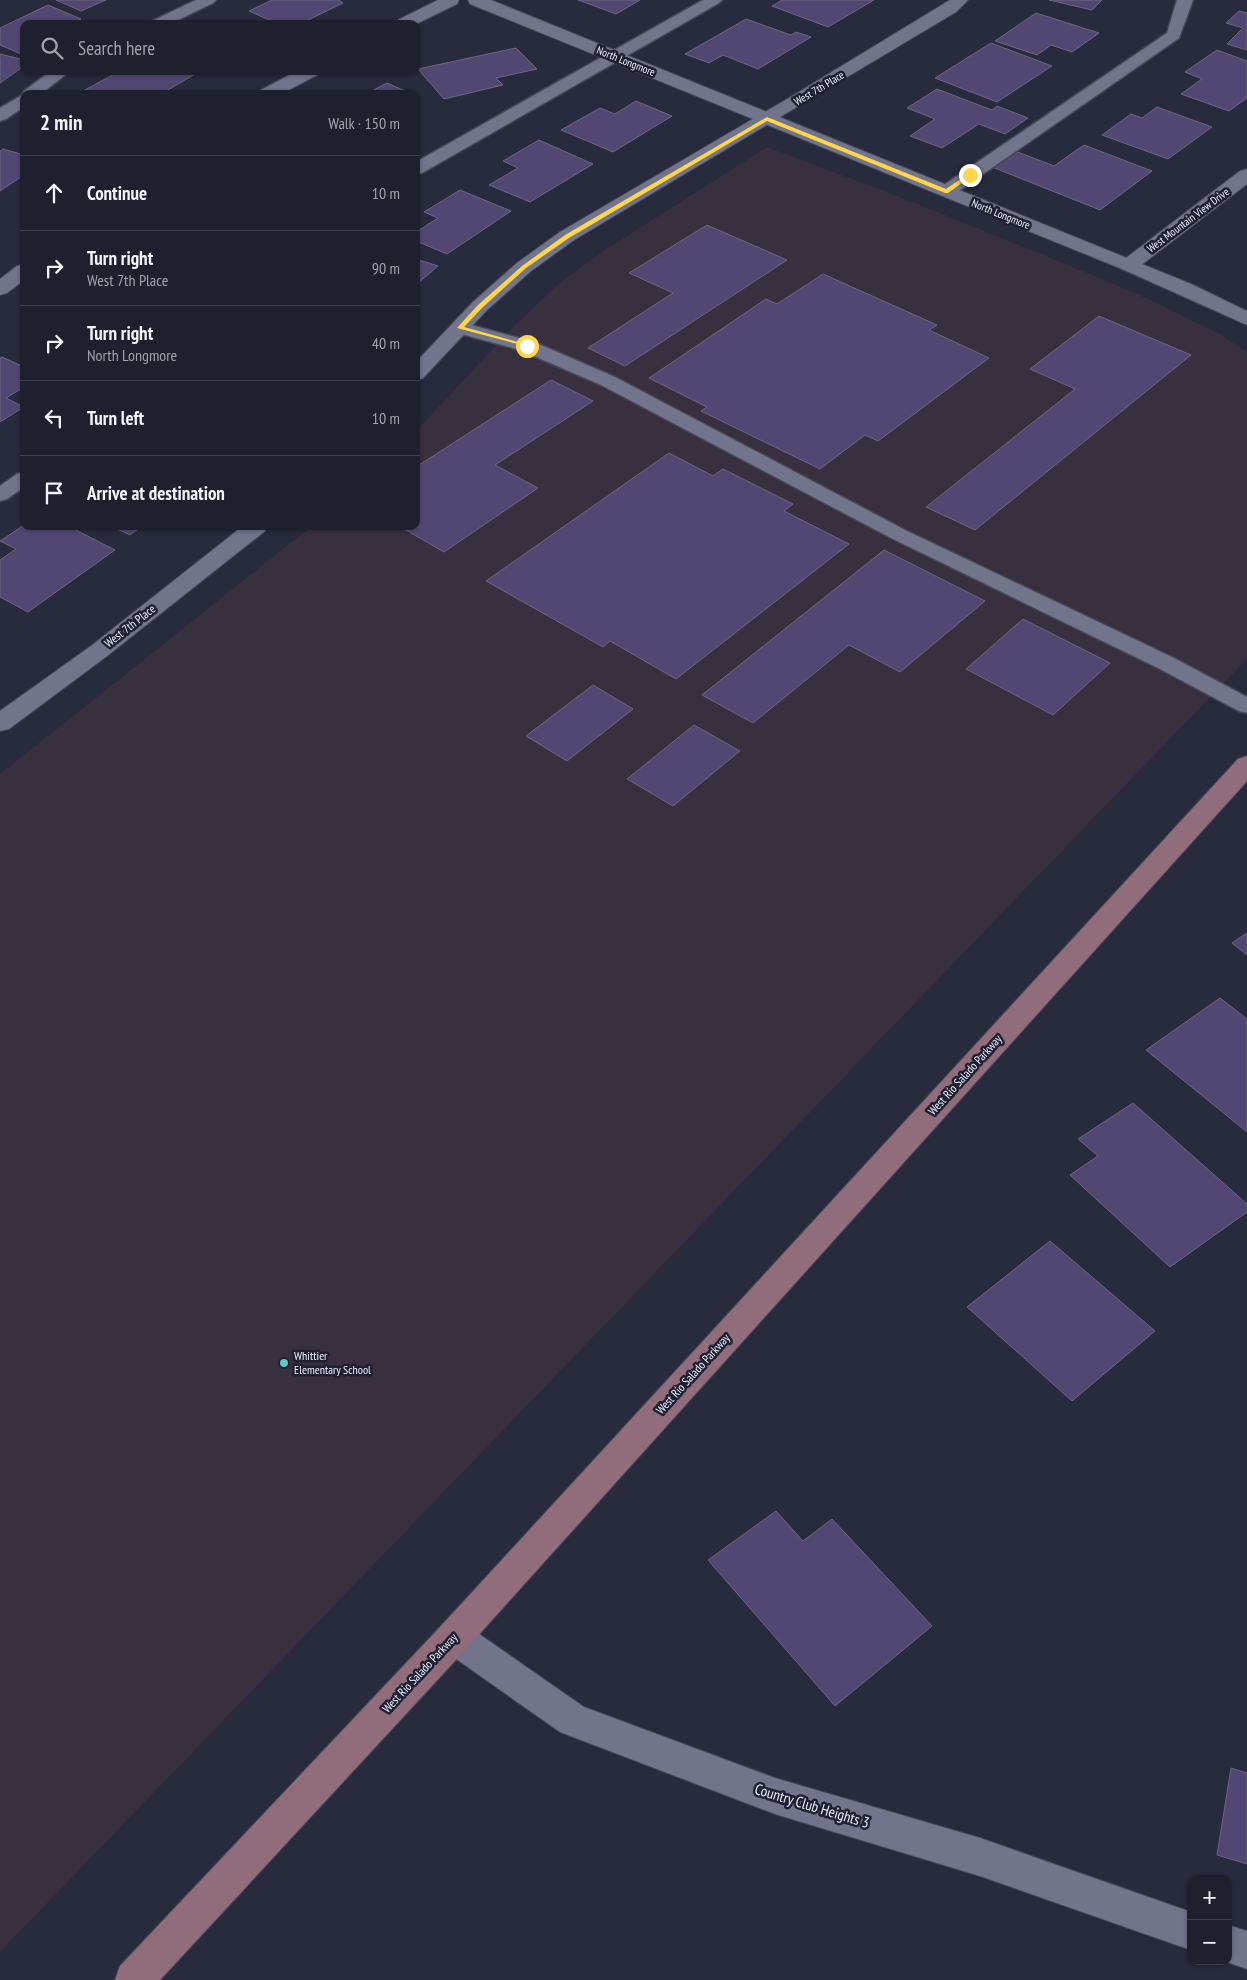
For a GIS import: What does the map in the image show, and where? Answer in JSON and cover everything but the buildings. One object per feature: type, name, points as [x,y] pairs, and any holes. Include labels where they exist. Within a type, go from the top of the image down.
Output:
[{"type":"main road","name":"West Rio Salado Parkway","points":[[134,1980],[454,1637],[1247,765]]},
{"type":"street","points":[[412,20],[451,0]]},
{"type":"street","name":"North Longmore","points":[[476,0],[1129,265],[1184,288],[1247,319]]},
{"type":"street","name":"West 7th Place","points":[[420,370],[480,306],[524,267],[567,236],[767,119],[950,8],[960,0]]},
{"type":"street","points":[[275,90],[303,75]]},
{"type":"street","name":"West Mountain View Drive","points":[[1129,265],[1247,175]]},
{"type":"street","points":[[0,289],[20,273]]},
{"type":"street","name":"West 7th Place","points":[[0,723],[99,651],[252,530]]},
{"type":"street","name":"Country Club Heights 3","points":[[454,1637],[573,1720],[775,1796],[980,1857],[1187,1930]]},
{"type":"street","points":[[1232,1945],[1247,1950]]},
{"type":"lane","points":[[166,20],[208,0]]},
{"type":"lane","points":[[420,167],[714,0]]},
{"type":"lane","points":[[946,191],[1174,35],[1185,0]]},
{"type":"lane","points":[[36,90],[56,75]]},
{"type":"lane","points":[[0,116],[20,102]]},
{"type":"lane","points":[[460,328],[527,346],[608,381],[900,535],[1166,663],[1247,706]]},
{"type":"lane","points":[[0,495],[20,481]]},
{"type":"shaded area","name":"Whittier Elementary School","points":[[767,147],[918,204],[1102,279],[1155,302],[1220,334],[1247,352],[1247,659],[0,1952],[0,774],[307,530],[420,530],[420,427],[519,321],[562,281],[605,250]]},
{"type":"place","name":"Whittier Elementary School","points":[[284,1363]]},
{"type":"route","points":[[527,346],[460,328],[480,306],[524,267],[567,236],[767,119],[946,191],[970,175]]}]
